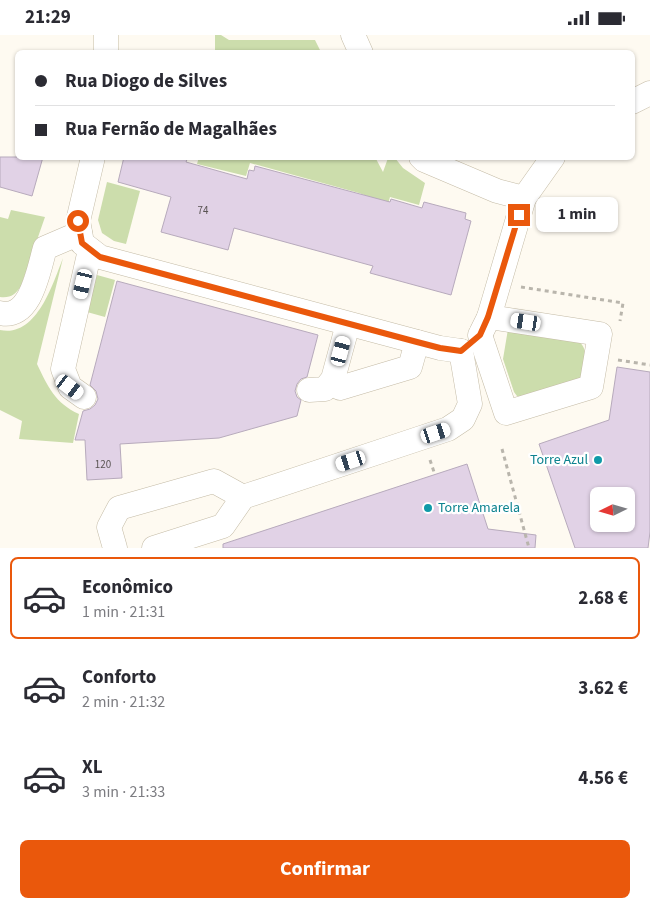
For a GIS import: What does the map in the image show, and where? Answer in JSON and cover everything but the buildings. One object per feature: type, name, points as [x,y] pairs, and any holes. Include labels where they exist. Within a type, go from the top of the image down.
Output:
[{"type":"street","points":[[106,35],[106,50]]},
{"type":"street","points":[[353,35],[360,50]]},
{"type":"street","points":[[635,100],[650,93]]},
{"type":"street","points":[[92,160],[78,221],[85,241],[100,257],[440,348],[461,351]]},
{"type":"street","points":[[424,160],[497,191],[524,198]]},
{"type":"street","points":[[461,351],[484,326],[524,198],[551,160]]},
{"type":"street","points":[[0,313],[5,314],[19,310],[30,298],[45,247],[85,241]]},
{"type":"street","points":[[84,397],[70,387],[63,369],[85,241]]},
{"type":"street","points":[[308,390],[325,389],[333,379],[348,324]]},
{"type":"street","points":[[484,326],[600,334],[591,387],[506,413],[484,326]]},
{"type":"street","points":[[340,388],[410,367],[417,342]]},
{"type":"street","points":[[154,548],[223,526],[243,497],[448,429],[463,419],[470,404],[461,351]]},
{"type":"street","points":[[115,548],[108,527],[119,508],[214,481],[243,497]]},
{"type":"path","points":[[614,360],[650,365]]},
{"type":"path","points":[[502,449],[529,548]]},
{"type":"green space","points":[[215,35],[221,35],[229,40],[315,40],[320,50],[215,50]]},
{"type":"green space","points":[[198,160],[377,160],[383,172],[387,160],[397,160],[403,168],[425,183],[419,205],[390,197],[388,204],[359,193],[250,163],[246,176],[197,164]]},
{"type":"green space","points":[[107,182],[140,191],[126,244],[114,241],[102,233],[98,220]]},
{"type":"green space","points":[[11,210],[45,217],[21,286],[12,295],[0,297],[0,217],[8,219]]},
{"type":"green space","points":[[63,258],[37,364],[49,387],[58,399],[79,414],[73,443],[19,439],[22,421],[0,410],[0,330],[13,330],[24,326],[34,317],[48,294]]},
{"type":"green space","points":[[97,275],[115,280],[105,317],[87,312]]},
{"type":"green space","points":[[508,329],[578,341],[582,345],[585,354],[580,379],[523,398],[517,396],[503,359]]},
{"type":"place","name":"Torre Azul","points":[[598,460]]},
{"type":"place","name":"Torre Amarela","points":[[428,508]]},
{"type":"route","points":[[78,221],[82,243],[100,257],[440,348],[461,351],[480,335],[488,317],[519,215]]}]
